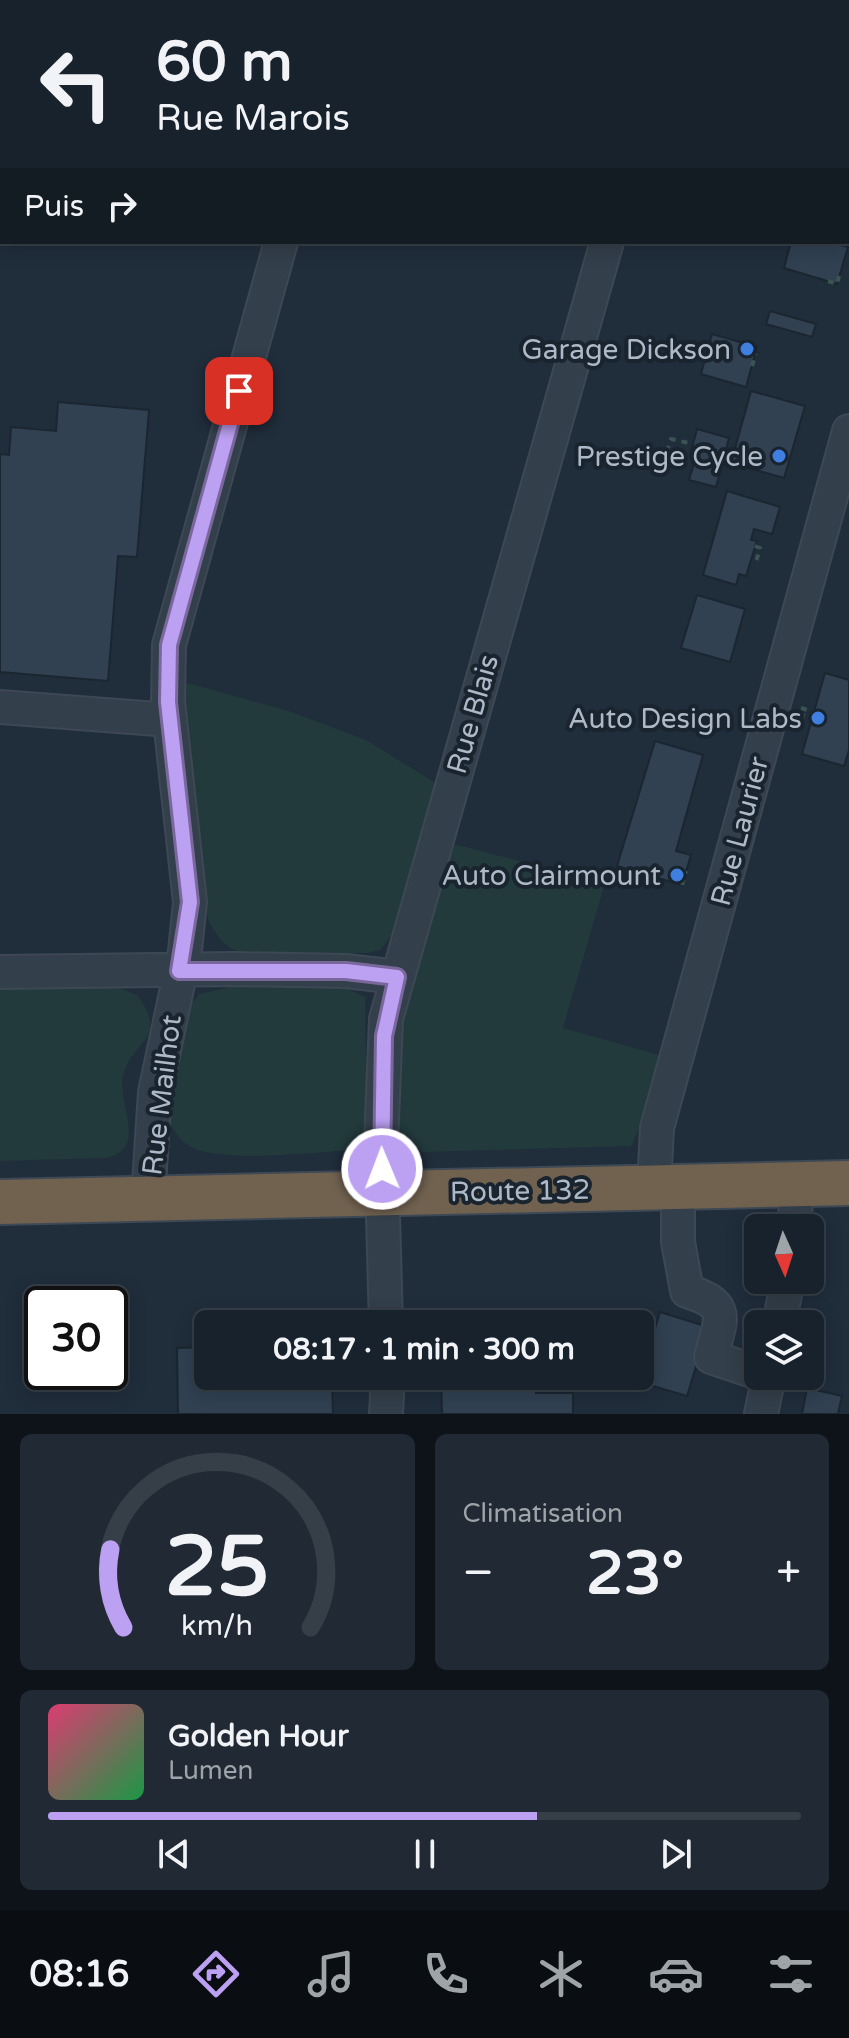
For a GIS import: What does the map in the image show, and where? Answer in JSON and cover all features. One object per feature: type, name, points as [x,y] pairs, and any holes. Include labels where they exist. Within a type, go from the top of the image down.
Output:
[{"type":"highway","name":"Route 132","points":[[0,1202],[849,1183]]},
{"type":"street","name":"Rue Mailhot","points":[[148,1199],[155,1092],[188,926],[189,873],[170,720],[167,664],[171,627],[280,244]]},
{"type":"street","name":"Rue Blais","points":[[386,1310],[382,1193],[383,1045],[397,977],[606,244]]},
{"type":"street","name":"Rue Laurier","points":[[744,1368],[711,1357],[720,1321],[718,1307],[712,1299],[687,1291],[657,1128],[849,431]]},
{"type":"street","points":[[0,707],[170,720]]},
{"type":"street","points":[[0,972],[346,971],[397,977]]},
{"type":"street","points":[[795,1214],[796,1184]]},
{"type":"street","points":[[386,1414],[387,1390]]},
{"type":"street","points":[[761,1414],[766,1390]]},
{"type":"path","points":[[828,281],[837,284],[839,276]]},
{"type":"path","points":[[752,366],[756,354]]},
{"type":"path","points":[[663,463],[671,439],[693,444]]},
{"type":"path","points":[[755,546],[760,548],[756,562]]},
{"type":"path","points":[[682,885],[686,871]]},
{"type":"green space","points":[[180,681],[289,711],[366,740],[439,785],[396,930],[380,950],[368,953],[244,954],[232,949],[219,937],[208,920]]},
{"type":"green space","points":[[450,843],[605,883],[563,1028],[659,1055],[641,1125],[631,1146],[423,1152],[410,1144],[401,1133],[397,1124],[393,1034]]},
{"type":"green space","points":[[239,985],[338,985],[365,997],[367,1136],[364,1145],[353,1150],[244,1156],[203,1151],[189,1146],[179,1137],[167,1117],[188,1008],[199,994]]},
{"type":"green space","points":[[116,987],[137,995],[150,1022],[149,1031],[127,1065],[123,1077],[129,1136],[126,1146],[119,1153],[106,1158],[0,1161],[0,988]]},
{"type":"building","points":[[790,244],[838,244],[848,247],[837,284],[784,268]]},
{"type":"building","points":[[770,311],[816,324],[812,337],[766,324]]},
{"type":"building","points":[[712,334],[757,347],[746,387],[701,374]]},
{"type":"building","points":[[751,391],[805,406],[784,478],[731,463]]},
{"type":"building","points":[[58,402],[149,410],[137,557],[118,556],[108,681],[0,672],[0,454],[9,455],[11,427],[56,431]]},
{"type":"building","points":[[697,429],[729,438],[716,487],[689,480],[696,457],[690,456]]},
{"type":"building","points":[[727,491],[780,507],[772,534],[754,529],[751,540],[757,541],[746,576],[739,574],[736,585],[703,575]]},
{"type":"building","points":[[697,595],[745,609],[730,662],[681,648]]},
{"type":"building","points":[[825,673],[849,680],[849,750],[844,766],[802,754]]},
{"type":"building","points":[[655,741],[703,755],[676,851],[691,855],[682,885],[617,866]]},
{"type":"building","points":[[660,1312],[708,1327],[687,1396],[654,1386],[654,1332]]},
{"type":"building","points":[[194,1347],[194,1390],[332,1390],[333,1414],[178,1414],[177,1348]]},
{"type":"building","points":[[441,1390],[573,1393],[573,1414],[442,1414]]},
{"type":"building","points":[[807,1390],[842,1396],[838,1414],[802,1414]]},
{"type":"place","name":"Garage Dickson","points":[[747,349]]},
{"type":"place","name":"Prestige Cycle","points":[[779,456]]},
{"type":"place","name":"Auto Design Labs","points":[[818,718]]},
{"type":"place","name":"Auto Clairmount","points":[[677,875]]},
{"type":"route","points":[[239,391],[171,627],[167,664],[168,702],[189,873],[188,926],[179,971],[346,971],[397,977],[386,1019],[382,1055],[382,1169]]}]
